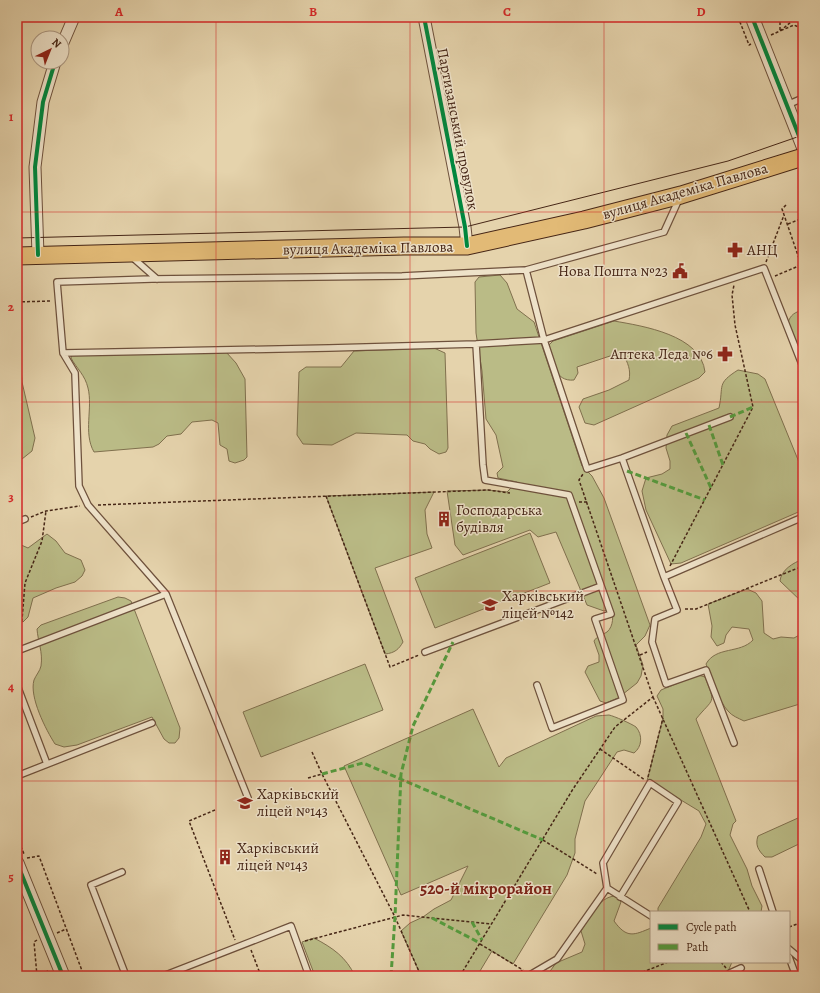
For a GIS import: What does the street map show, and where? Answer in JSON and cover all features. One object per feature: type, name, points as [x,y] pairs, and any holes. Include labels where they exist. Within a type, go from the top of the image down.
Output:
[{"type":"main road","name":"вулиця Академіка Павлова","points":[[17,256],[404,246],[467,246],[584,220],[681,195],[803,157]]},
{"type":"street","points":[[68,30],[74,17]]},
{"type":"street","name":"Партизанський провулок","points":[[424,17],[462,211],[467,246]]},
{"type":"street","points":[[752,17],[803,146]]},
{"type":"street","points":[[38,255],[36,167],[43,102],[53,70]]},
{"type":"street","points":[[21,860],[63,976]]},
{"type":"lane","points":[[787,105],[803,98]]},
{"type":"lane","points":[[248,798],[166,594],[88,505],[79,486],[75,373],[63,353],[57,282],[157,278],[402,276],[526,270],[664,232],[681,195]]},
{"type":"lane","points":[[128,253],[157,278]]},
{"type":"lane","points":[[63,353],[476,344],[544,340],[764,268],[803,367]]},
{"type":"lane","points":[[526,270],[544,340],[587,468],[622,458],[730,417]]},
{"type":"lane","points":[[476,344],[485,480],[569,495],[611,614],[595,619],[624,700],[552,728],[537,685]]},
{"type":"lane","points":[[622,458],[677,610],[656,619],[652,642],[666,684],[706,670],[734,743]]},
{"type":"lane","points":[[664,577],[803,517]]},
{"type":"lane","points":[[17,522],[24,519]]},
{"type":"lane","points":[[425,652],[600,586]]},
{"type":"lane","points":[[17,651],[166,594]]},
{"type":"lane","points":[[17,685],[47,764]]},
{"type":"lane","points":[[17,776],[152,723]]},
{"type":"lane","points":[[620,897],[678,802],[650,783],[603,863],[607,888],[620,897],[650,915]]},
{"type":"lane","points":[[759,869],[773,911]]},
{"type":"lane","points":[[122,872],[91,885],[126,976]]},
{"type":"lane","points":[[529,975],[557,959],[607,888]]},
{"type":"lane","points":[[163,976],[291,926],[309,976]]},
{"type":"lane","points":[[790,950],[803,961]]},
{"type":"lane","points":[[790,960],[796,976]]},
{"type":"lane","points":[[731,976],[730,973],[741,968]]},
{"type":"path","points":[[780,17],[781,32]]},
{"type":"path","points":[[781,32],[797,17]]},
{"type":"path","points":[[781,32],[794,26],[803,29]]},
{"type":"path","points":[[786,205],[782,209],[803,270]]},
{"type":"path","points":[[764,268],[784,215]]},
{"type":"path","points":[[787,224],[803,218]]},
{"type":"path","points":[[768,279],[801,265]]},
{"type":"path","points":[[664,577],[753,407],[734,325],[732,295],[736,277]]},
{"type":"path","points":[[17,302],[58,301]]},
{"type":"path","points":[[579,480],[653,697],[750,911]]},
{"type":"path","points":[[24,519],[46,511],[88,505],[488,490],[514,493]]},
{"type":"path","points":[[326,496],[390,667],[425,652]]},
{"type":"path","points":[[571,502],[587,502]]},
{"type":"path","points":[[17,636],[22,620],[25,583],[42,541],[46,511]]},
{"type":"path","points":[[677,610],[696,609],[803,566]]},
{"type":"path","points":[[460,976],[574,789],[615,727],[653,697]]},
{"type":"path","points":[[600,749],[646,781],[663,718]]},
{"type":"path","points":[[312,752],[396,917],[421,976]]},
{"type":"path","points":[[308,778],[322,774]]},
{"type":"path","points":[[215,810],[189,821],[238,947]]},
{"type":"path","points":[[543,840],[605,879]]},
{"type":"path","points":[[21,860],[39,856],[84,976]]},
{"type":"path","points":[[297,943],[403,916],[491,924]]},
{"type":"path","points":[[790,927],[803,922]]},
{"type":"path","points":[[55,934],[66,929]]},
{"type":"path","points":[[40,939],[34,942],[37,975],[50,971]]},
{"type":"path","points":[[247,943],[261,976]]},
{"type":"path","points":[[480,943],[529,975]]},
{"type":"path","points":[[633,976],[666,963]]},
{"type":"path","points":[[518,976],[522,970]]},
{"type":"green space","points":[[500,275],[507,283],[517,309],[534,322],[582,466],[592,476],[604,498],[650,625],[645,636],[636,645],[643,665],[641,676],[637,683],[618,698],[606,703],[600,701],[585,672],[588,666],[599,662],[599,655],[594,641],[607,632],[611,627],[613,617],[612,608],[604,611],[587,605],[556,532],[538,537],[530,530],[463,555],[455,545],[447,491],[488,490],[507,492],[517,482],[498,478],[497,473],[503,467],[496,435],[486,419],[482,371],[476,333],[475,282],[479,277]]},
{"type":"green space","points":[[803,310],[803,360],[788,323],[793,314]]},
{"type":"green space","points":[[614,321],[669,334],[682,341],[693,349],[701,359],[705,372],[699,378],[594,425],[585,423],[579,407],[583,399],[609,390],[629,380],[629,367],[626,360],[623,354],[616,354],[577,367],[578,373],[574,380],[567,380],[562,378],[555,369],[548,346],[553,341]]},
{"type":"green space","points":[[17,332],[19,333],[22,382],[35,438],[32,451],[17,463]]},
{"type":"green space","points":[[434,348],[445,353],[448,448],[446,452],[439,454],[425,444],[413,441],[407,435],[356,433],[332,445],[303,444],[297,435],[299,372],[306,367],[341,367],[354,351]]},
{"type":"green space","points":[[226,352],[236,363],[245,379],[247,457],[244,460],[235,463],[229,461],[227,449],[220,445],[218,423],[212,420],[192,422],[181,434],[167,436],[159,444],[153,447],[94,452],[89,437],[90,404],[87,383],[71,358],[72,355]]},
{"type":"green space","points":[[738,370],[758,374],[765,379],[803,472],[803,510],[681,563],[671,564],[646,510],[642,491],[646,478],[662,474],[670,469],[670,461],[666,448],[667,435],[672,426],[719,408],[721,390],[724,382]]},
{"type":"green space","points":[[434,492],[425,510],[427,534],[432,548],[375,568],[403,642],[396,650],[385,654],[326,496]]},
{"type":"green space","points":[[530,533],[550,583],[435,628],[415,578]]},
{"type":"green space","points":[[47,534],[56,541],[65,553],[81,560],[85,570],[82,576],[75,582],[33,598],[28,617],[23,622],[17,620],[17,537],[19,544],[28,548]]},
{"type":"green space","points":[[803,559],[803,603],[780,581],[785,570]]},
{"type":"green space","points":[[747,589],[756,593],[762,601],[764,633],[773,639],[781,637],[794,638],[803,633],[803,703],[744,721],[735,717],[725,707],[718,695],[706,664],[710,658],[722,652],[742,647],[753,640],[749,629],[732,627],[726,635],[724,643],[717,646],[711,637],[712,626],[708,604]]},
{"type":"green space","points":[[118,597],[131,601],[180,728],[179,738],[175,743],[169,743],[164,739],[152,717],[77,745],[64,747],[55,744],[39,713],[34,695],[34,680],[40,668],[41,661],[37,629],[41,625]]},
{"type":"green space","points":[[365,664],[383,710],[261,757],[243,712]]},
{"type":"green space","points":[[698,675],[705,677],[712,697],[710,703],[696,719],[736,821],[733,824],[730,835],[747,869],[752,886],[762,906],[761,911],[658,911],[658,908],[701,837],[706,824],[699,811],[647,781],[663,718],[663,709],[657,696],[661,690]]},
{"type":"green space","points":[[473,709],[499,767],[506,758],[596,716],[609,715],[636,727],[640,734],[641,741],[639,748],[634,753],[624,750],[617,752],[585,801],[575,839],[575,853],[567,875],[513,964],[492,951],[477,976],[421,976],[401,931],[410,923],[451,900],[468,866],[401,895],[344,766]]},
{"type":"green space","points":[[803,813],[803,842],[772,857],[765,857],[758,847],[758,836],[798,818]]},
{"type":"green space","points":[[615,896],[621,902],[614,921],[623,931],[635,934],[650,928],[650,963],[732,963],[727,974],[728,976],[548,976],[556,963],[582,952],[585,944],[581,931],[599,904],[609,897]]},
{"type":"green space","points":[[314,938],[327,945],[343,958],[355,976],[315,976],[302,942]]},
{"type":"tram line","points":[[17,238],[465,227],[728,161],[803,135]]},
{"type":"marked path","points":[[730,417],[753,407]]},
{"type":"marked path","points":[[709,425],[723,465]]},
{"type":"marked path","points":[[686,433],[711,488]]},
{"type":"marked path","points":[[627,471],[705,500]]},
{"type":"marked path","points":[[391,976],[401,774],[413,726],[453,642]]},
{"type":"marked path","points":[[322,774],[363,763],[543,840]]},
{"type":"marked path","points":[[432,918],[480,943]]},
{"type":"marked path","points":[[472,922],[482,940]]},
{"type":"cycle path","points":[[424,17],[465,227],[467,246]]},
{"type":"cycle path","points":[[752,17],[803,146]]},
{"type":"cycle path","points":[[38,255],[35,167],[43,102],[53,70]]},
{"type":"cycle path","points":[[17,863],[63,976]]},
{"type":"place","name":"АНЦ","points":[[735,250]]},
{"type":"place","name":"Нова Пошта №23","points":[[680,271]]},
{"type":"place","name":"Аптека Леда №6","points":[[725,354]]},
{"type":"place","name":"Господарська будівля","points":[[444,519]]},
{"type":"place","name":"Харківський ліцей №142","points":[[490,605]]},
{"type":"place","name":"Харківьский ліцей №143","points":[[245,803]]},
{"type":"place","name":"Харківський ліцей №143","points":[[225,857]]},
{"type":"district","name":"520-й мікрорайон","points":[[486,888]]}]
